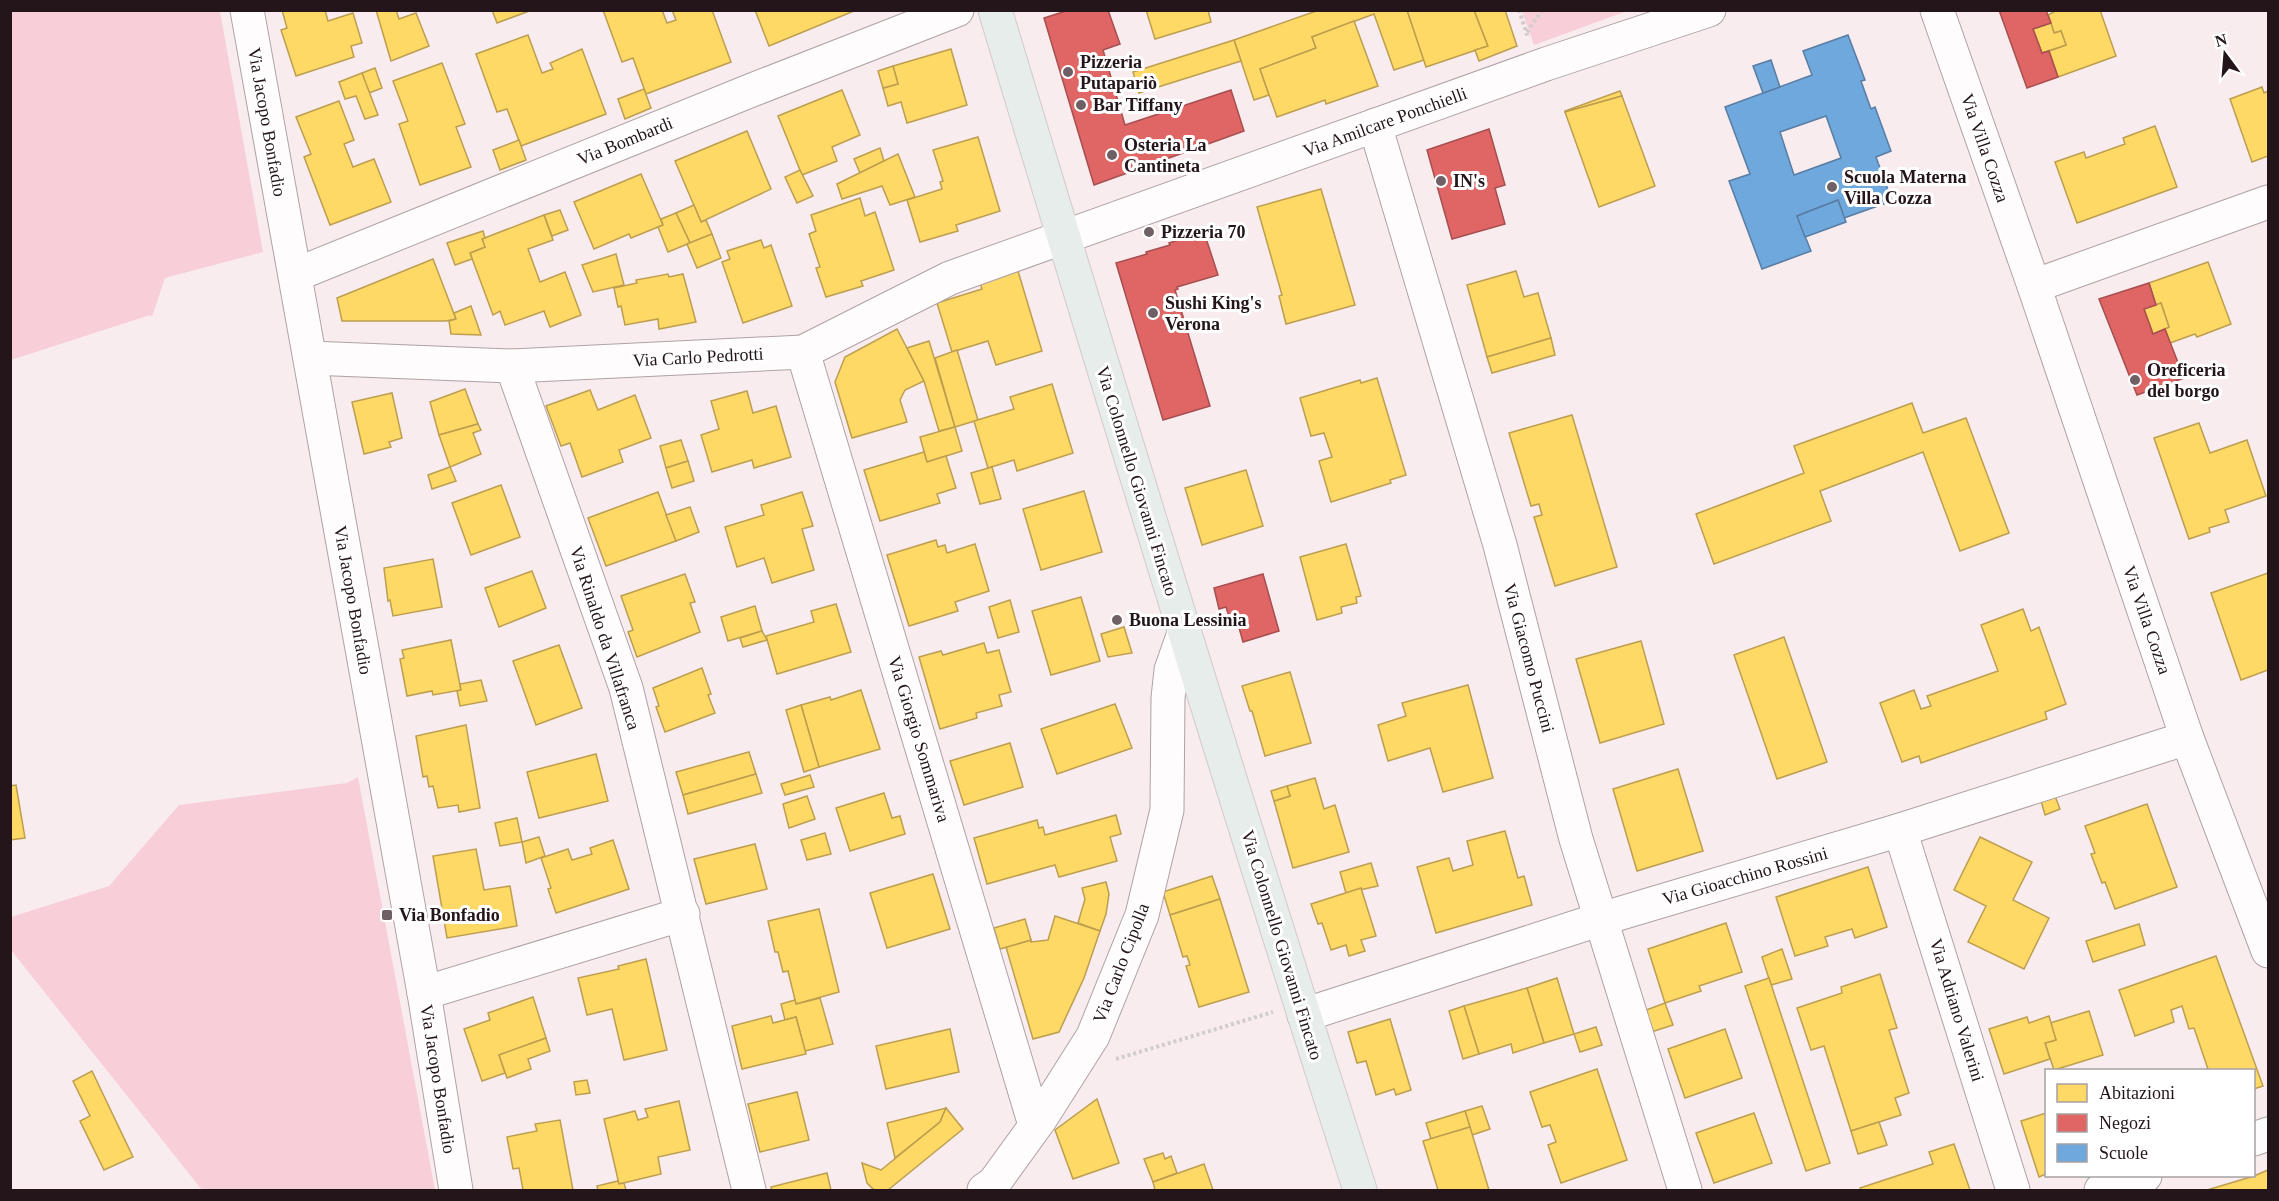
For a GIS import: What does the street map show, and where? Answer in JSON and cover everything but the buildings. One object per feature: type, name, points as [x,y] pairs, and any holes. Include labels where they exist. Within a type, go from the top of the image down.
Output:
[{"type":"main road","name":"Via Colonnello Giovanni Fincato","points":[[995,10],[1062,238],[1184,633],[1360,1191]]},
{"type":"street","name":"Via Jacopo Bonfadio","points":[[247,10],[424,993],[456,1191]]},
{"type":"street","name":"Via Bombardi","points":[[295,275],[752,90],[957,10]]},
{"type":"street","name":"Via Amilcare Ponchielli","points":[[1062,238],[1546,64],[1709,10]]},
{"type":"street","name":"Via Villa Cozza","points":[[1937,10],[2034,286],[2187,738],[2268,951]]},
{"type":"street","name":"Via Giacomo Puccini","points":[[1375,125],[1500,545],[1576,839],[1685,1191]]},
{"type":"street","points":[[2034,286],[2268,202]]},
{"type":"street","name":"Via Carlo Pedrotti","points":[[310,358],[512,366],[803,352],[950,278],[1062,238]]},
{"type":"street","name":"Via Giorgio Sommariva","points":[[803,352],[1035,1125]]},
{"type":"street","name":"Via Rinaldo da Villafranca","points":[[512,366],[626,688],[749,1191]]},
{"type":"street","name":"Via Carlo Cipolla","points":[[984,1191],[994,1183],[1035,1125],[1093,1036],[1142,915],[1167,810],[1168,698],[1171,670],[1184,633]]},
{"type":"street","name":"Via Gioacchino Rossini","points":[[1302,1010],[1900,831],[2187,738]]},
{"type":"street","name":"Via Adriano Valerini","points":[[1900,831],[2013,1191]]},
{"type":"street","points":[[424,993],[683,915]]},
{"type":"street","points":[[2101,1191],[2142,1177]]},
{"type":"path","points":[[1519,10],[1529,41]]},
{"type":"path","points":[[1526,33],[1542,10]]},
{"type":"path","points":[[1113,1060],[1302,1010]]},
{"type":"shaded area","points":[[11,10],[220,11],[263,252],[165,278],[152,317],[150,315],[11,360]]},
{"type":"shaded area","points":[[1522,10],[1630,10],[1534,45],[1522,11]]},
{"type":"shaded area","points":[[358,777],[435,1190],[202,1190],[11,950],[11,917],[109,886],[179,805],[347,783]]},
{"type":"place","name":"Pizzeria Putapariò","points":[[1068,72]]},
{"type":"place","name":"Bar Tiffany","points":[[1081,105]]},
{"type":"place","name":"Osteria La Cantineta","points":[[1112,155]]},
{"type":"place","name":"IN's","points":[[1441,181]]},
{"type":"place","name":"Scuola Materna Villa Cozza","points":[[1832,187]]},
{"type":"place","name":"Pizzeria 70","points":[[1149,232]]},
{"type":"place","name":"Sushi King's Verona","points":[[1153,313]]},
{"type":"place","name":"Oreficeria del borgo","points":[[2135,380]]},
{"type":"place","name":"Buona Lessinia","points":[[1117,620]]},
{"type":"place","name":"Via Bonfadio","points":[[387,915]]}]
